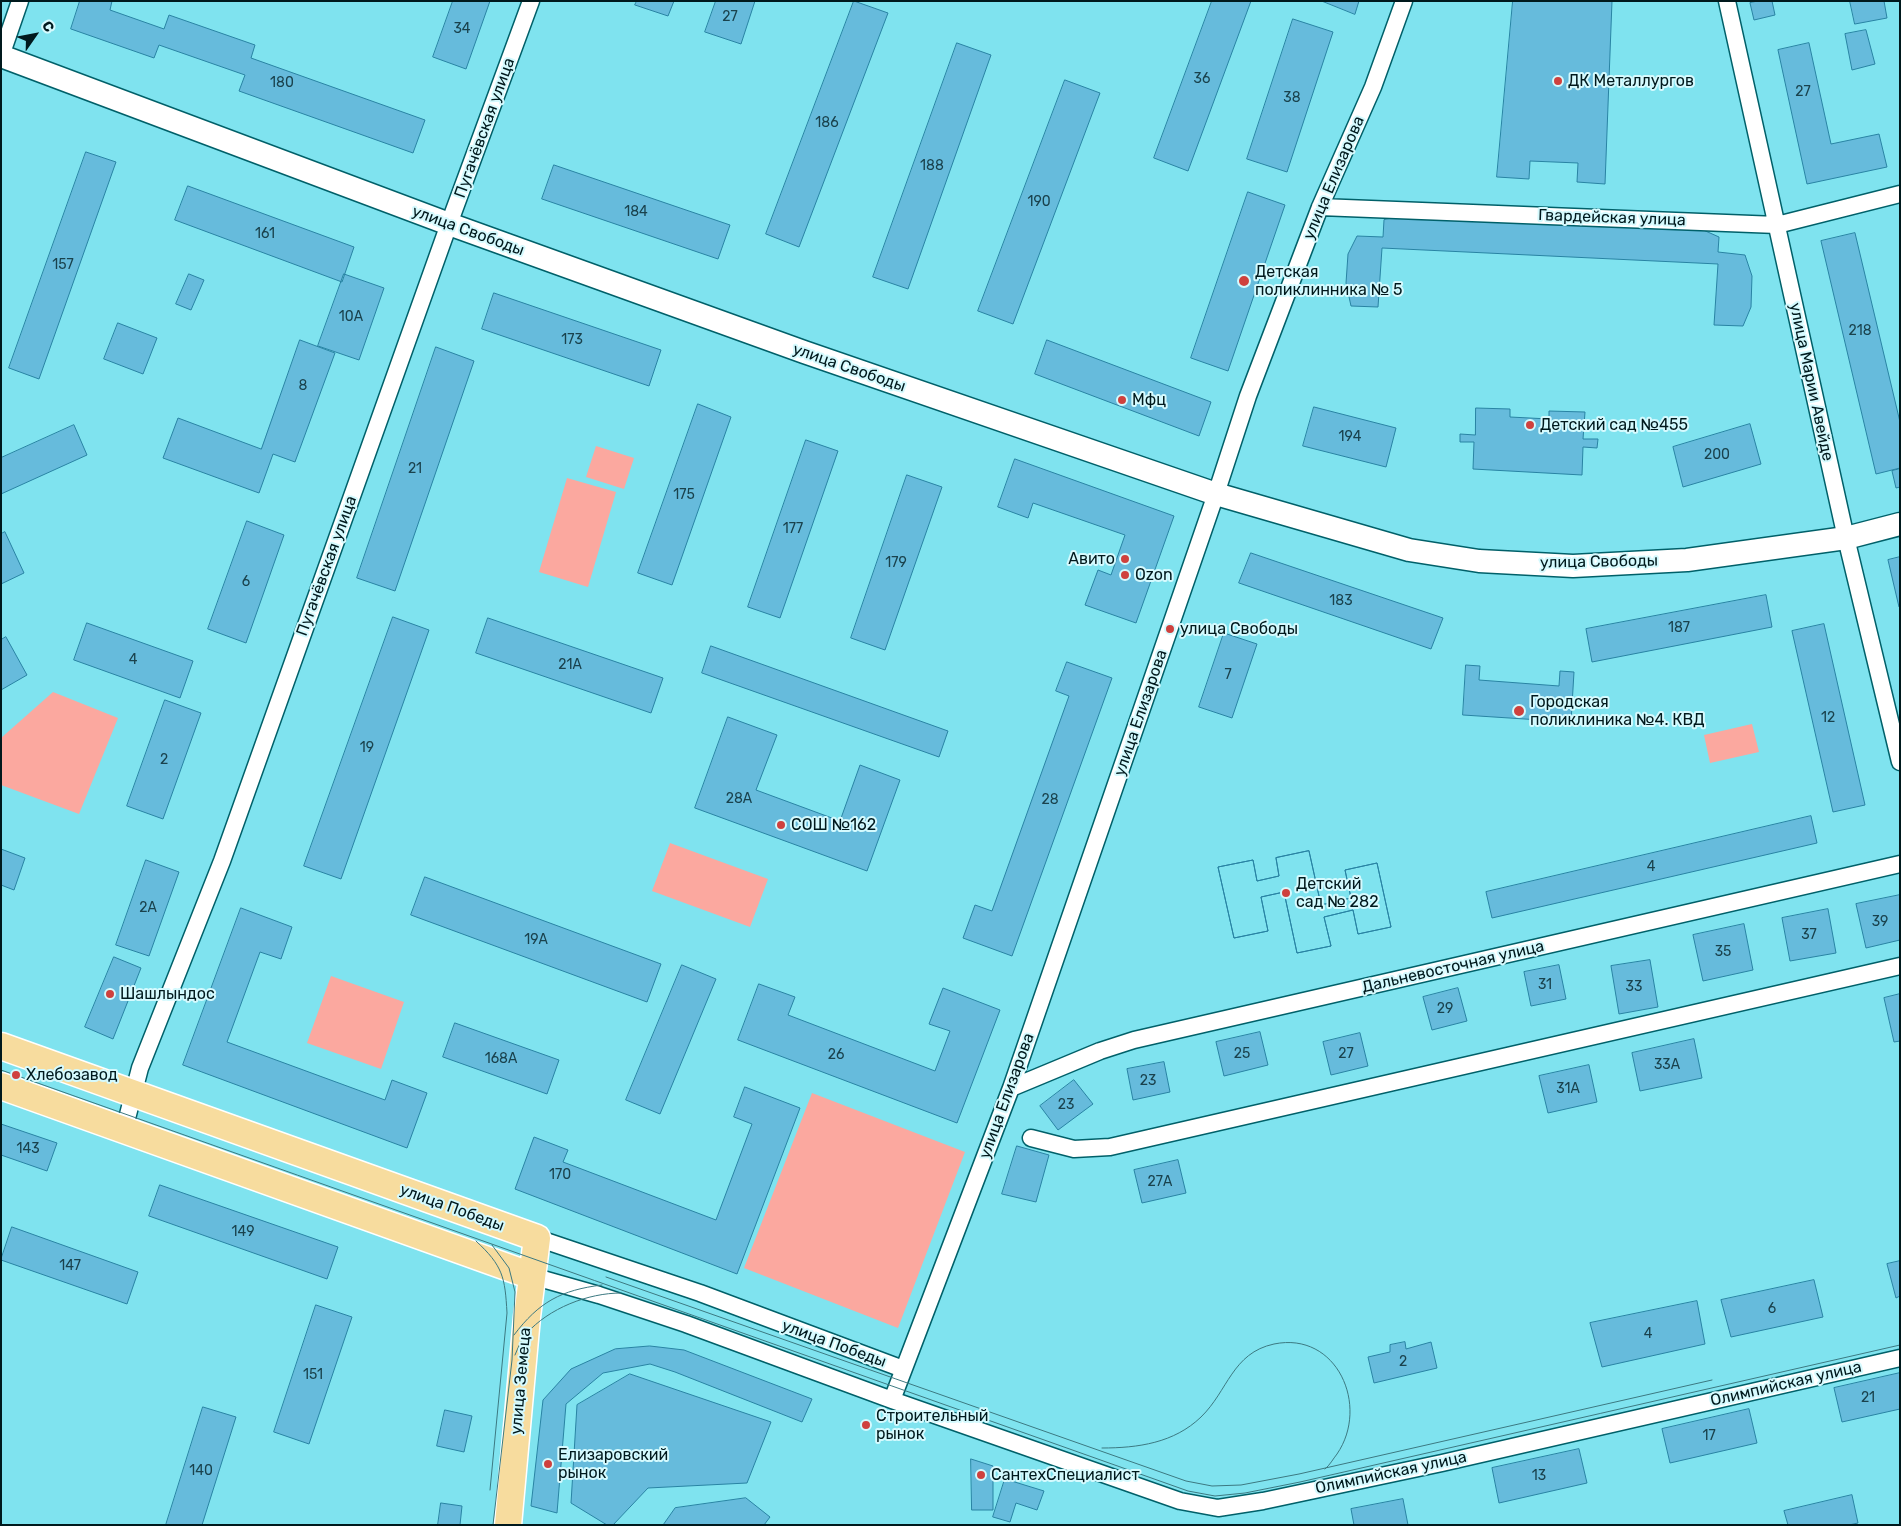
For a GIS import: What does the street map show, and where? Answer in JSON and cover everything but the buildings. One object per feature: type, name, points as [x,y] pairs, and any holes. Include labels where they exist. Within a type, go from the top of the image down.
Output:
[{"type":"main road","name":"улица Победы","points":[[1,1046],[537,1238]]},
{"type":"main road","name":"улица Победы","points":[[1,1086],[532,1276]]},
{"type":"main road","name":"улица Земеца","points":[[508,1525],[537,1238]]},
{"type":"street","points":[[1,56],[20,1]]},
{"type":"street","name":"Пугачёвская улица","points":[[124,1130],[140,1068],[225,852],[449,224],[531,1]]},
{"type":"street","name":"улица Елизарова","points":[[892,1400],[1011,1088],[1248,396],[1320,207],[1373,87],[1404,1]]},
{"type":"street","name":"улица Марии Авейде","points":[[1727,1],[1846,538],[1900,762]]},
{"type":"street","name":"улица Свободы","points":[[1,56],[449,224],[798,350],[1216,494],[1409,550],[1479,561],[1573,566],[1687,560],[1846,538],[1900,524]]},
{"type":"street","name":"Гвардейская улица","points":[[1320,207],[1776,225],[1900,194]]},
{"type":"street","name":"Дальневосточная улица","points":[[1011,1088],[1134,1040],[1900,864]]},
{"type":"street","points":[[1031,1138],[1074,1149],[1110,1147],[1900,966]]},
{"type":"street","name":"улица Победы","points":[[537,1238],[700,1293],[903,1369]]},
{"type":"street","name":"улица Победы","points":[[532,1276],[600,1295],[686,1324],[892,1400]]},
{"type":"street","name":"Олимпийская улица","points":[[892,1400],[928,1411],[1180,1501],[1218,1508],[1263,1502],[1433,1465],[1900,1358]]},
{"type":"shaded area","points":[[596,446],[634,458],[624,489],[586,477]]},
{"type":"shaded area","points":[[567,478],[616,492],[588,587],[539,572]]},
{"type":"shaded area","points":[[53,692],[118,718],[79,814],[1,785],[1,738]]},
{"type":"shaded area","points":[[1752,724],[1759,752],[1710,763],[1704,735]]},
{"type":"shaded area","points":[[670,843],[768,879],[750,927],[652,891]]},
{"type":"shaded area","points":[[331,976],[404,1002],[381,1069],[307,1043]]},
{"type":"shaded area","points":[[812,1093],[965,1152],[898,1328],[744,1268]]},
{"type":"tram line","points":[[1,1070],[1188,1491],[1215,1496],[1245,1493],[1300,1482],[1900,1345]]},
{"type":"tram line","points":[[476,1241],[492,1258],[501,1273],[507,1313],[490,1490]]},
{"type":"tram line","points":[[492,1245],[509,1268],[515,1292],[512,1360],[493,1525]]},
{"type":"tram line","points":[[606,1277],[1186,1481],[1212,1486],[1241,1485],[1299,1474],[1712,1380]]},
{"type":"tram line","points":[[514,1335],[533,1314],[552,1300],[574,1290],[602,1285]]},
{"type":"tram line","points":[[515,1355],[526,1334],[535,1325],[557,1310],[583,1299],[621,1293]]},
{"type":"tram line","points":[[1102,1448],[1142,1445],[1179,1433],[1201,1417],[1218,1396],[1232,1374],[1249,1356],[1260,1349],[1274,1344],[1296,1343],[1315,1349],[1330,1360],[1342,1376],[1348,1395],[1350,1415],[1346,1435],[1337,1454],[1325,1469]]},
{"type":"place","name":"ДК Металлургов","points":[[1558,81]]},
{"type":"place","name":"Детская поликлинника № 5","points":[[1244,281]]},
{"type":"place","name":"Мфц","points":[[1122,400]]},
{"type":"place","name":"Детский сад №455","points":[[1530,425]]},
{"type":"place","name":"Авито","points":[[1125,559]]},
{"type":"place","name":"Ozon","points":[[1125,575]]},
{"type":"place","name":"улица Свободы","points":[[1170,629]]},
{"type":"place","name":"Городская поликлиника №4. КВД","points":[[1519,711]]},
{"type":"place","name":"СОШ №162","points":[[781,825]]},
{"type":"place","name":"Детский сад № 282","points":[[1286,893]]},
{"type":"place","name":"Шашлындос","points":[[110,994]]},
{"type":"place","name":"Хлебозавод","points":[[16,1075]]},
{"type":"place","name":"Строительный рынок","points":[[866,1425]]},
{"type":"place","name":"Елизаровский рынок","points":[[548,1464]]},
{"type":"place","name":"СантехСпециалист","points":[[981,1475]]}]
